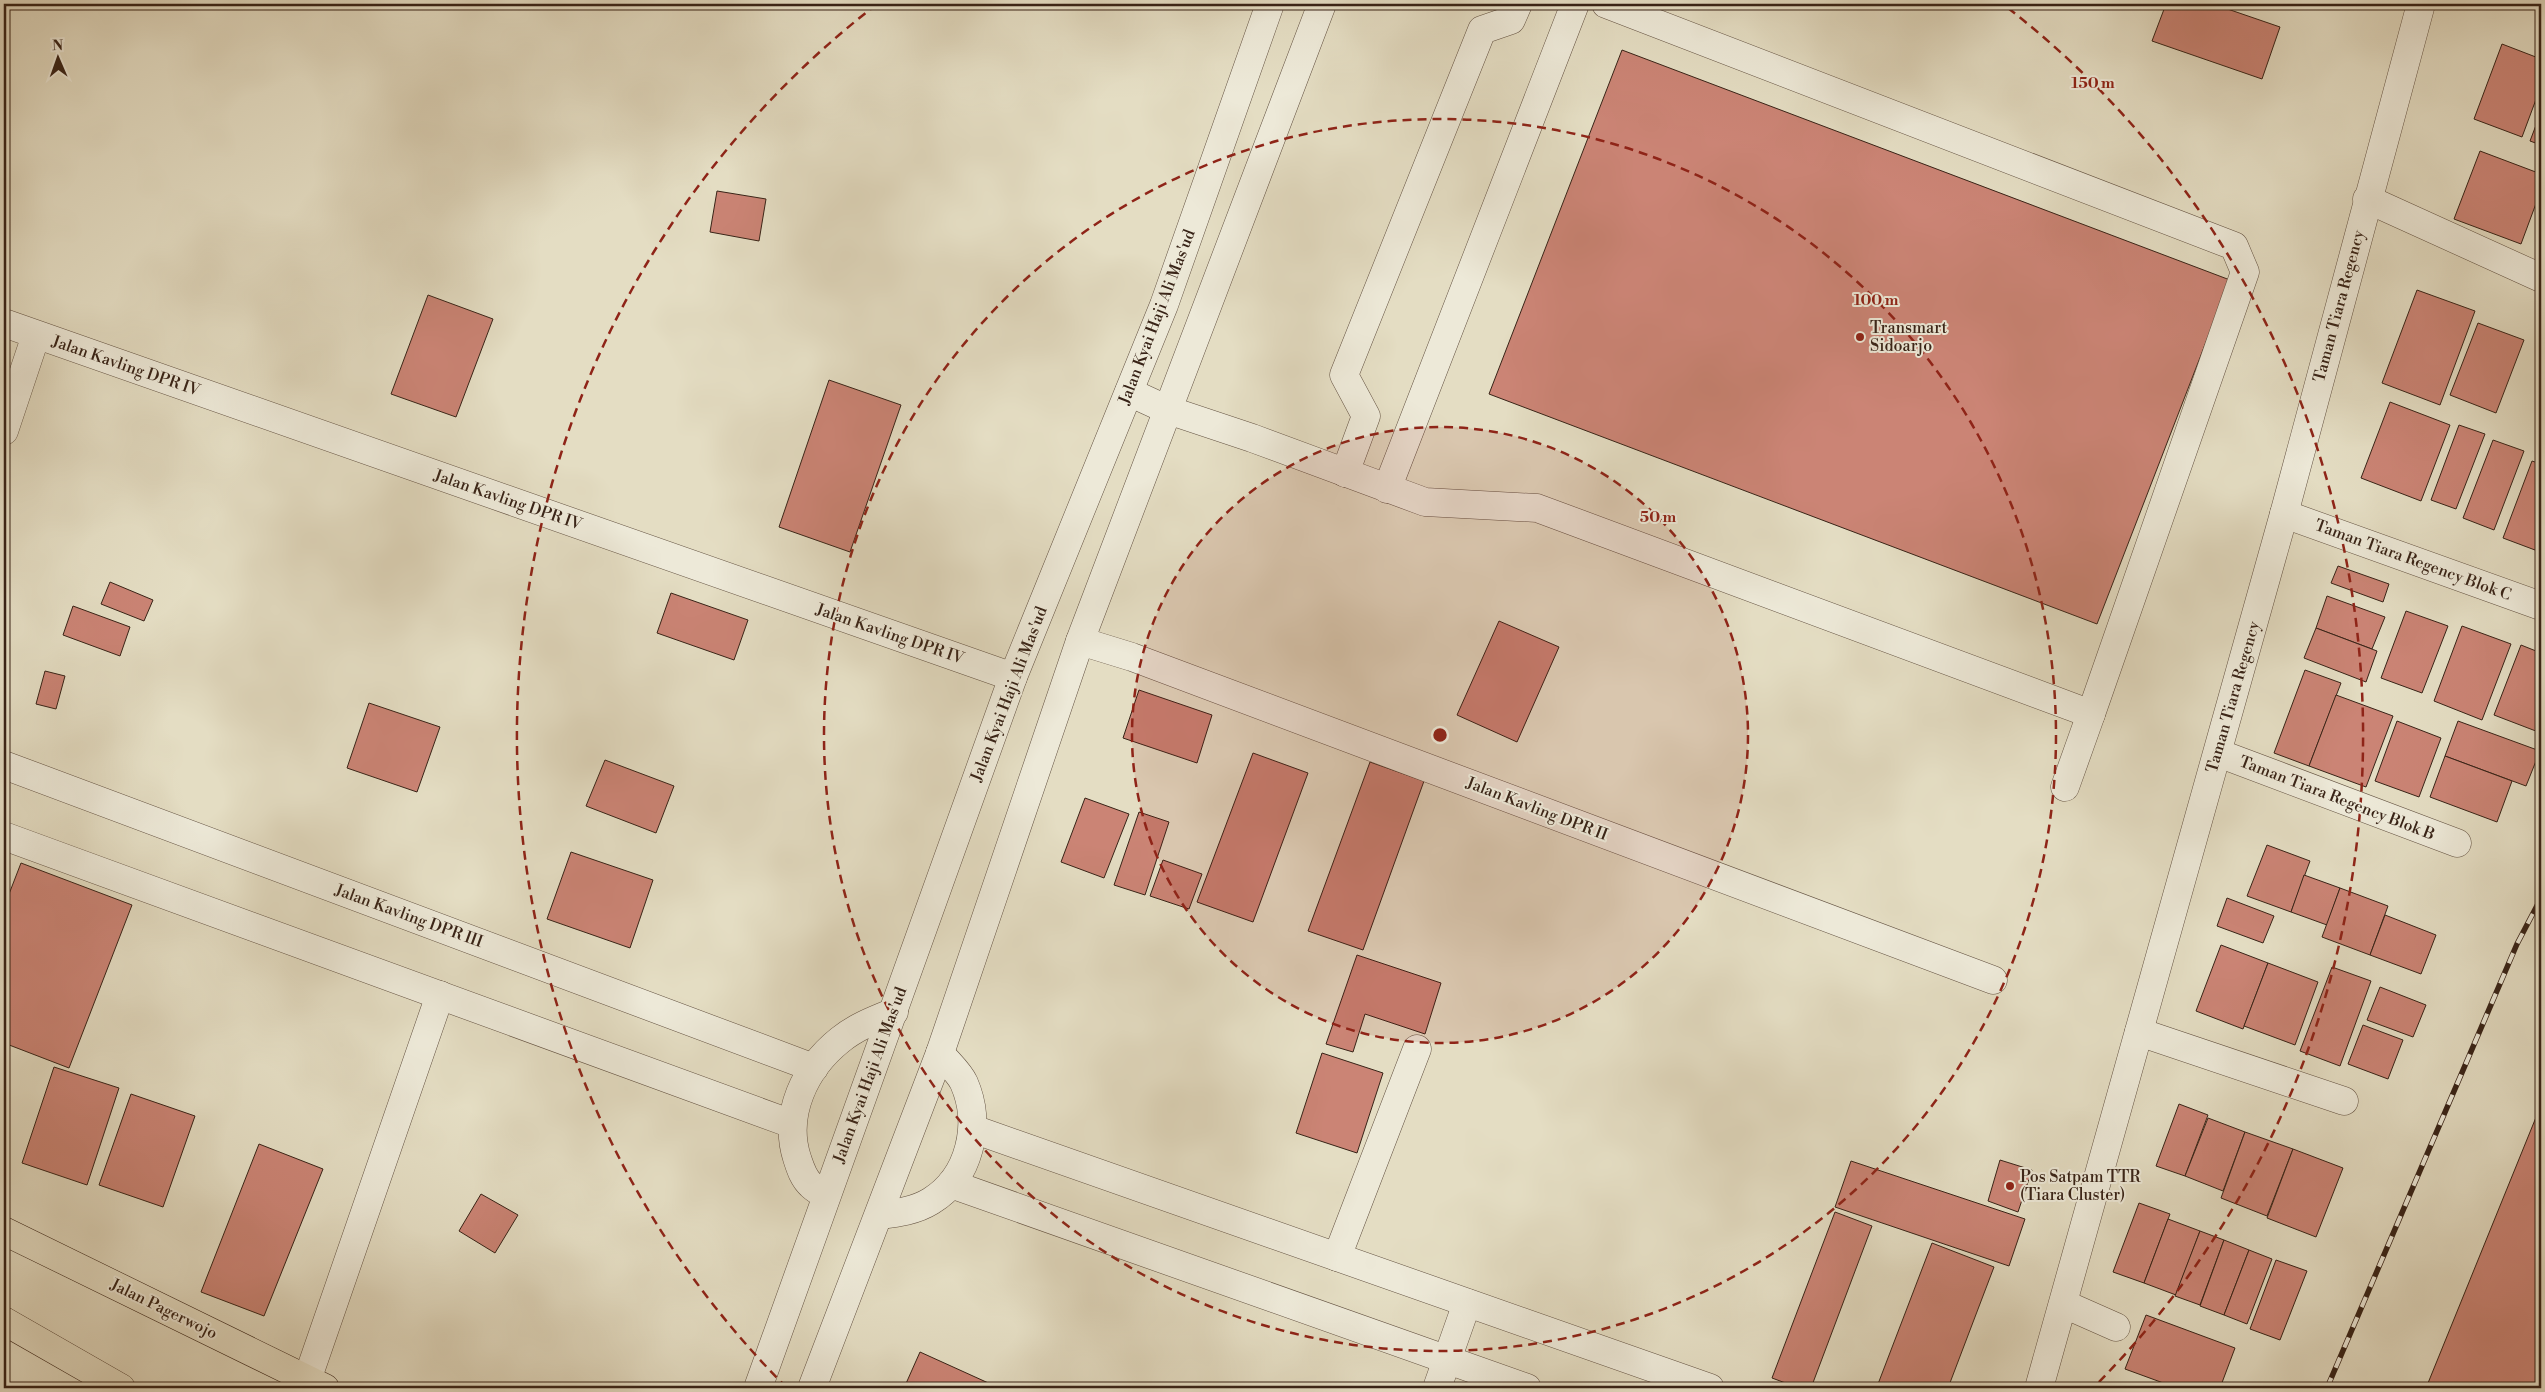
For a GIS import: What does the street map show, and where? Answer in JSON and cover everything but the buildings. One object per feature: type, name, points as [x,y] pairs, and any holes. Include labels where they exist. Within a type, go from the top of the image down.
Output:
[{"type":"main road","name":"Jalan Pagerwojo","points":[[4,1231],[316,1384]]},
{"type":"main road","points":[[4,1321],[121,1388]]},
{"type":"street","name":"Jalan Kyai Haji Ali Mas'ud","points":[[758,1388],[894,1012],[1012,677],[1164,305],[1270,4]]},
{"type":"street","points":[[812,1388],[880,1215],[940,1053],[1080,641],[1322,4]]},
{"type":"street","points":[[1345,473],[1366,416],[1344,375],[1482,30],[1511,20],[1518,4]]},
{"type":"street","points":[[1387,489],[1575,4]]},
{"type":"street","points":[[1606,4],[2234,246],[2245,272],[2066,787]]},
{"type":"street","name":"Taman Tiara Regency","points":[[2040,1388],[2284,514],[2367,199],[2421,4]]},
{"type":"street","points":[[2367,199],[2541,278]]},
{"type":"street","name":"Jalan Kavling DPR IV","points":[[4,323],[1012,677]]},
{"type":"street","points":[[4,431],[36,335]]},
{"type":"street","points":[[1129,392],[1168,410],[1252,438],[1424,502],[1537,508],[2091,714]]},
{"type":"street","name":"Taman Tiara Regency Blok C","points":[[2284,514],[2541,606]]},
{"type":"street","name":"Jalan Kavling DPR II","points":[[1080,641],[1117,651],[1993,980]]},
{"type":"street","name":"Taman Tiara Regency Blok B","points":[[2218,753],[2457,843]]},
{"type":"street","name":"Jalan Kavling DPR III","points":[[4,765],[814,1068]]},
{"type":"street","points":[[4,836],[792,1124]]},
{"type":"street","points":[[316,1384],[440,995]]},
{"type":"street","points":[[826,1196],[810,1184],[800,1170],[794,1148],[792,1124],[797,1096],[814,1068],[838,1041],[857,1027],[894,1012]]},
{"type":"street","points":[[2139,1032],[2344,1101]]},
{"type":"street","points":[[1337,1257],[1417,1049]]},
{"type":"street","points":[[880,1215],[906,1212],[931,1201],[951,1184],[967,1158],[973,1129],[970,1105],[963,1082],[940,1053]]},
{"type":"street","points":[[973,1129],[1710,1388]]},
{"type":"street","points":[[951,1184],[1527,1388]]},
{"type":"street","points":[[1437,1388],[1468,1303]]},
{"type":"street","points":[[2064,1304],[2116,1327]]},
{"type":"railway","points":[[2327,1388],[2517,944],[2541,898]]},
{"type":"place","name":"Transmart Sidoarjo","points":[[1860,337]]},
{"type":"place","name":"Pos Satpam TTR (Tiara Cluster)","points":[[2010,1186]]}]
